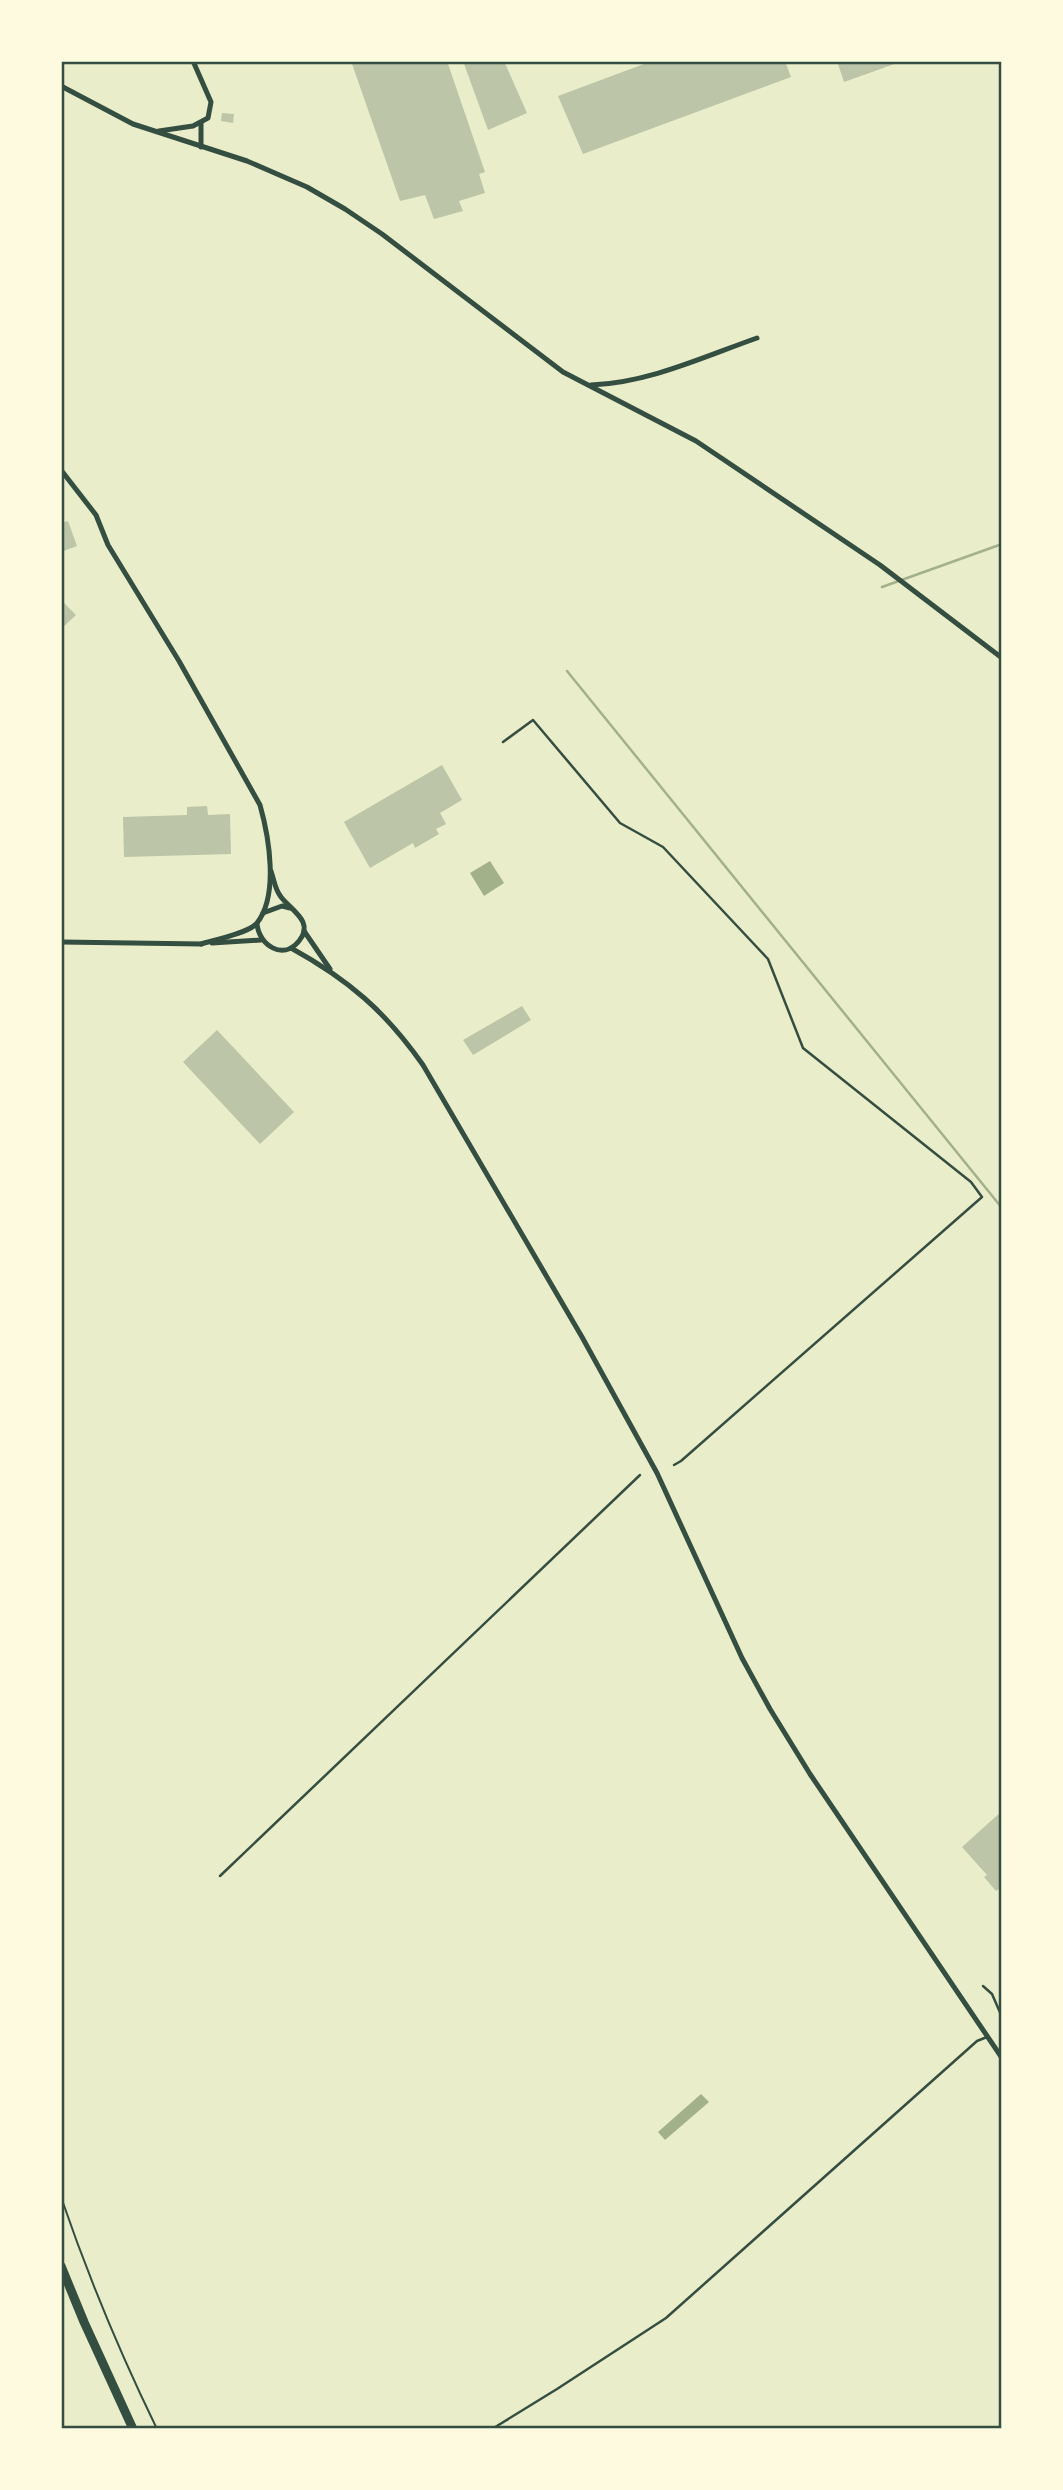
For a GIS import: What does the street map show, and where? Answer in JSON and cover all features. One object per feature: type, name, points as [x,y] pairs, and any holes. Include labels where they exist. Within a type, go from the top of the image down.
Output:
[{"type":"main road","points":[[61,2266],[133,2429]]},
{"type":"street","points":[[155,131],[201,123],[208,118],[211,102],[194,62]]},
{"type":"street","points":[[61,86],[134,124],[247,161],[307,187],[345,209],[382,234],[563,372],[696,441],[880,565],[1002,658]]},
{"type":"street","points":[[201,123],[201,147]]},
{"type":"street","points":[[588,385],[618,384],[671,369],[757,338]]},
{"type":"street","points":[[61,470],[96,515],[108,545],[179,662],[260,805],[268,832],[268,900],[263,914],[257,924],[241,932],[201,944]]},
{"type":"street","points":[[257,924],[261,940],[273,949],[291,948],[302,938],[304,931],[303,920],[279,895],[270,865]]},
{"type":"street","points":[[263,914],[282,906],[291,908]]},
{"type":"street","points":[[304,931],[334,974]]},
{"type":"street","points":[[61,942],[201,944],[261,940]]},
{"type":"street","points":[[291,948],[334,974],[372,1003],[399,1031],[423,1065],[582,1337],[657,1474],[742,1658],[771,1709],[810,1774],[1002,2058]]},
{"type":"lane","points":[[503,742],[533,720],[620,823],[663,848],[768,960],[803,1048],[971,1182],[982,1197],[674,1465]]},
{"type":"lane","points":[[220,1876],[639,1475]]},
{"type":"lane","points":[[983,1986],[992,1994],[1002,2017]]},
{"type":"lane","points":[[492,2429],[666,2318],[891,2115],[977,2041],[987,2037]]},
{"type":"path","points":[[61,2197],[84,2264],[157,2429]]},
{"type":"shaded area","points":[[490,861],[504,883],[484,896],[470,873]]},
{"type":"shaded area","points":[[701,2094],[709,2102],[665,2140],[658,2132]]},
{"type":"building","points":[[351,61],[447,61],[485,172],[479,174],[485,193],[459,201],[463,211],[434,219],[425,195],[400,201]]},
{"type":"building","points":[[463,61],[504,61],[527,113],[488,130]]},
{"type":"building","points":[[652,61],[785,61],[791,77],[583,154],[558,96]]},
{"type":"building","points":[[837,61],[900,61],[900,62],[844,82]]},
{"type":"building","points":[[222,113],[234,114],[233,123],[221,121]]},
{"type":"building","points":[[68,521],[77,546],[61,552],[61,523]]},
{"type":"building","points":[[61,600],[76,615],[61,629]]},
{"type":"building","points":[[442,765],[462,800],[440,813],[446,824],[436,829],[439,834],[415,848],[413,843],[370,868],[344,822]]},
{"type":"building","points":[[207,806],[208,815],[230,814],[231,854],[124,857],[123,817],[187,815],[187,807]]},
{"type":"building","points":[[522,1006],[531,1020],[473,1055],[463,1040]]},
{"type":"building","points":[[217,1030],[294,1112],[260,1144],[183,1062]]},
{"type":"building","points":[[1002,1811],[1002,1892],[999,1889],[996,1891],[984,1877],[987,1875],[962,1847]]},
{"type":"waterway","points":[[882,587],[1002,544]]},
{"type":"waterway","points":[[567,671],[1002,1208]]}]
